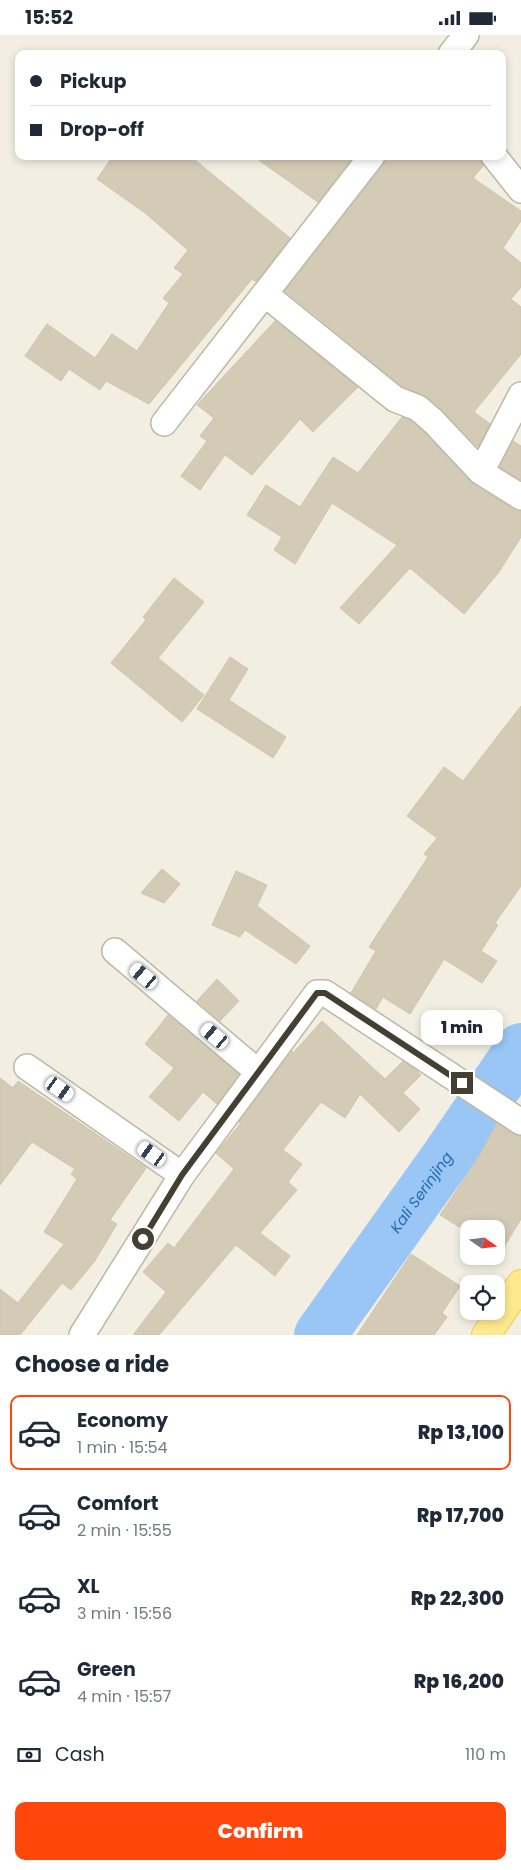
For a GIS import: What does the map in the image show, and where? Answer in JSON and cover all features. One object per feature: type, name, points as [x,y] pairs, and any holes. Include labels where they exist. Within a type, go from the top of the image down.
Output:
[{"type":"main road","points":[[486,1335],[521,1284]]},
{"type":"street","points":[[454,50],[466,35]]},
{"type":"street","points":[[164,423],[369,160]]},
{"type":"street","points":[[497,160],[521,190]]},
{"type":"street","points":[[265,294],[395,399],[418,408],[433,421],[481,472],[521,497]]},
{"type":"street","points":[[481,472],[521,395]]},
{"type":"street","points":[[115,951],[258,1072]]},
{"type":"street","points":[[82,1335],[182,1175],[317,993],[325,993],[513,1117]]},
{"type":"street","points":[[28,1067],[182,1175]]},
{"type":"building","points":[[110,160],[195,160],[290,238],[256,282],[252,279],[149,404],[106,381],[100,390],[69,369],[61,381],[25,356],[47,324],[95,358],[112,334],[137,351],[169,303],[163,298],[183,274],[174,268],[188,250],[145,213],[97,179]]},
{"type":"building","points":[[259,160],[351,160],[318,202]]},
{"type":"building","points":[[385,160],[481,160],[483,166],[473,178],[521,211],[521,221],[503,248],[521,263],[521,287],[511,299],[521,307],[521,354],[474,412],[490,424],[478,447],[427,397],[402,386],[285,291],[383,165]]},
{"type":"building","points":[[275,321],[358,387],[313,432],[300,419],[252,475],[225,455],[200,490],[181,476],[207,441],[200,436],[214,418],[197,405]]},
{"type":"building","points":[[402,417],[410,420],[423,431],[473,484],[513,509],[521,511],[521,537],[499,572],[464,614],[410,568],[359,624],[340,608],[397,545],[332,503],[295,564],[274,550],[282,537],[247,515],[266,485],[300,507],[333,457],[358,473]]},
{"type":"building","points":[[513,441],[521,446],[521,480],[500,467]]},
{"type":"building","points":[[174,578],[204,602],[158,658],[204,695],[182,722],[111,663],[146,620],[143,617]]},
{"type":"building","points":[[230,657],[248,669],[229,700],[286,737],[273,758],[197,709]]},
{"type":"building","points":[[521,706],[521,886],[495,923],[498,925],[481,951],[497,961],[482,983],[444,959],[410,1014],[383,997],[376,1009],[351,993],[376,951],[369,947],[428,857],[424,854],[437,838],[407,816],[444,767],[463,781]]},
{"type":"building","points":[[162,869],[180,884],[164,903],[141,893]]},
{"type":"building","points":[[236,871],[267,885],[257,906],[310,946],[296,964],[245,930],[240,937],[212,925]]},
{"type":"building","points":[[217,979],[239,1001],[220,1021],[197,1001]]},
{"type":"building","points":[[168,1015],[239,1074],[217,1104],[203,1092],[179,1121],[149,1097],[174,1068],[145,1044]]},
{"type":"building","points":[[322,1021],[385,1079],[403,1061],[417,1071],[421,1075],[403,1093],[420,1109],[399,1132],[360,1094],[345,1118],[321,1102],[283,1150],[302,1164],[288,1182],[297,1190],[260,1233],[290,1256],[275,1276],[236,1245],[159,1335],[133,1335],[166,1292],[143,1272],[168,1243],[174,1248],[234,1169],[216,1153],[241,1123],[239,1122],[292,1051],[293,1053]]},
{"type":"building","points":[[0,1078],[13,1088],[18,1081],[146,1168],[110,1220],[117,1224],[94,1262],[71,1290],[62,1283],[20,1335],[0,1335],[0,1289],[18,1303],[64,1244],[44,1232],[77,1179],[71,1174],[75,1169],[32,1142],[0,1185]]},
{"type":"building","points":[[497,1123],[513,1134],[521,1136],[521,1219],[505,1245],[505,1220],[460,1220],[460,1227],[440,1215],[478,1158]]},
{"type":"building","points":[[411,1254],[460,1286],[442,1313],[447,1317],[434,1335],[357,1335]]},
{"type":"waterway","name":"Kali Serinjing","points":[[320,1335],[447,1157],[521,1049]]},
{"type":"route","points":[[143,1239],[182,1175],[317,993],[325,993],[462,1083]]}]
